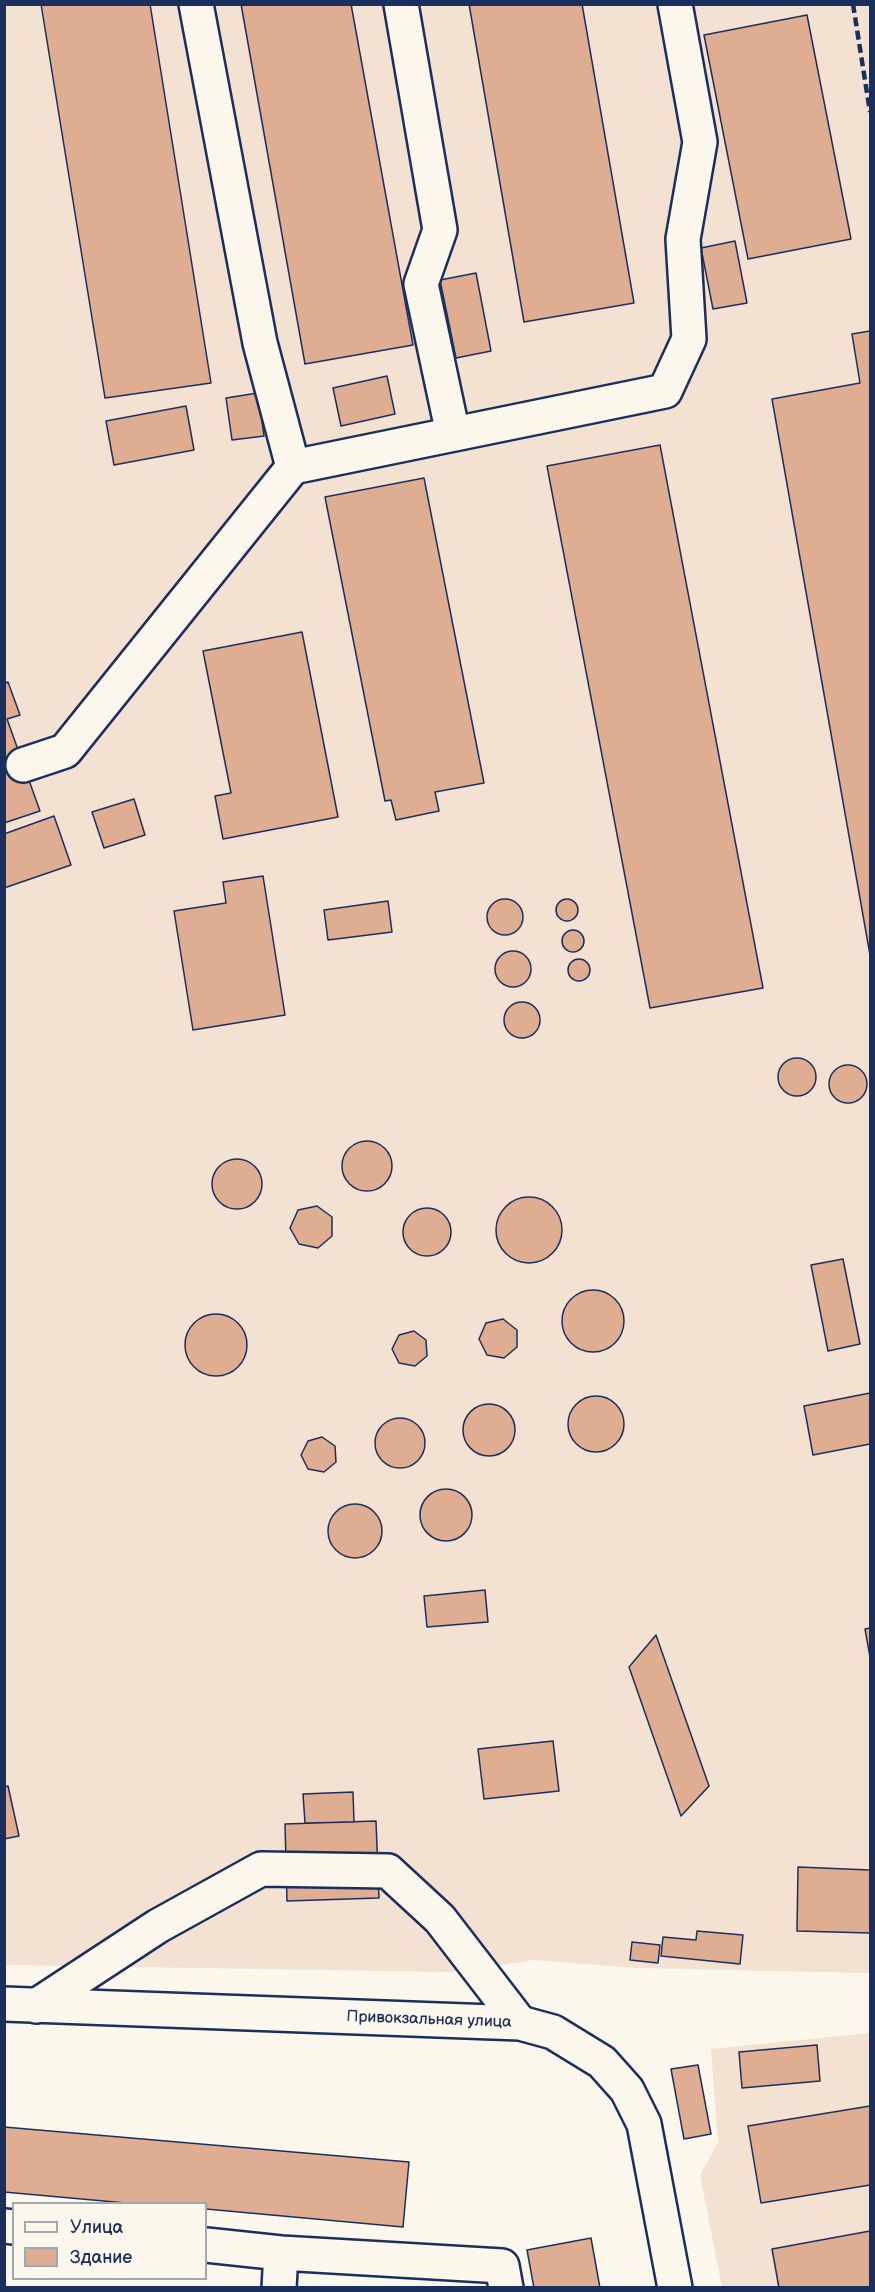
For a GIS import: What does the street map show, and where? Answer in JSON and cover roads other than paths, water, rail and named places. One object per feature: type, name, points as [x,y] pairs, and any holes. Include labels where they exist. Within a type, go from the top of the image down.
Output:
[{"type":"street","points":[[196,4],[260,343],[293,467]]},
{"type":"street","points":[[401,4],[440,230],[421,285],[453,434]]},
{"type":"street","points":[[23,765],[65,751],[293,467],[665,390],[689,339],[683,239],[700,142],[675,4]]},
{"type":"street","points":[[20,2005],[261,1869],[388,1871],[440,1919],[520,2023]]},
{"type":"street","name":"Привокзальная улица","points":[[20,2005],[520,2023],[553,2032],[602,2062],[627,2090],[644,2124],[675,2288]]},
{"type":"street","points":[[207,2245],[281,2253],[502,2266],[506,2288]]},
{"type":"street","points":[[279,2288],[281,2253]]},
{"type":"railway","points":[[853,4],[870,112]]}]
